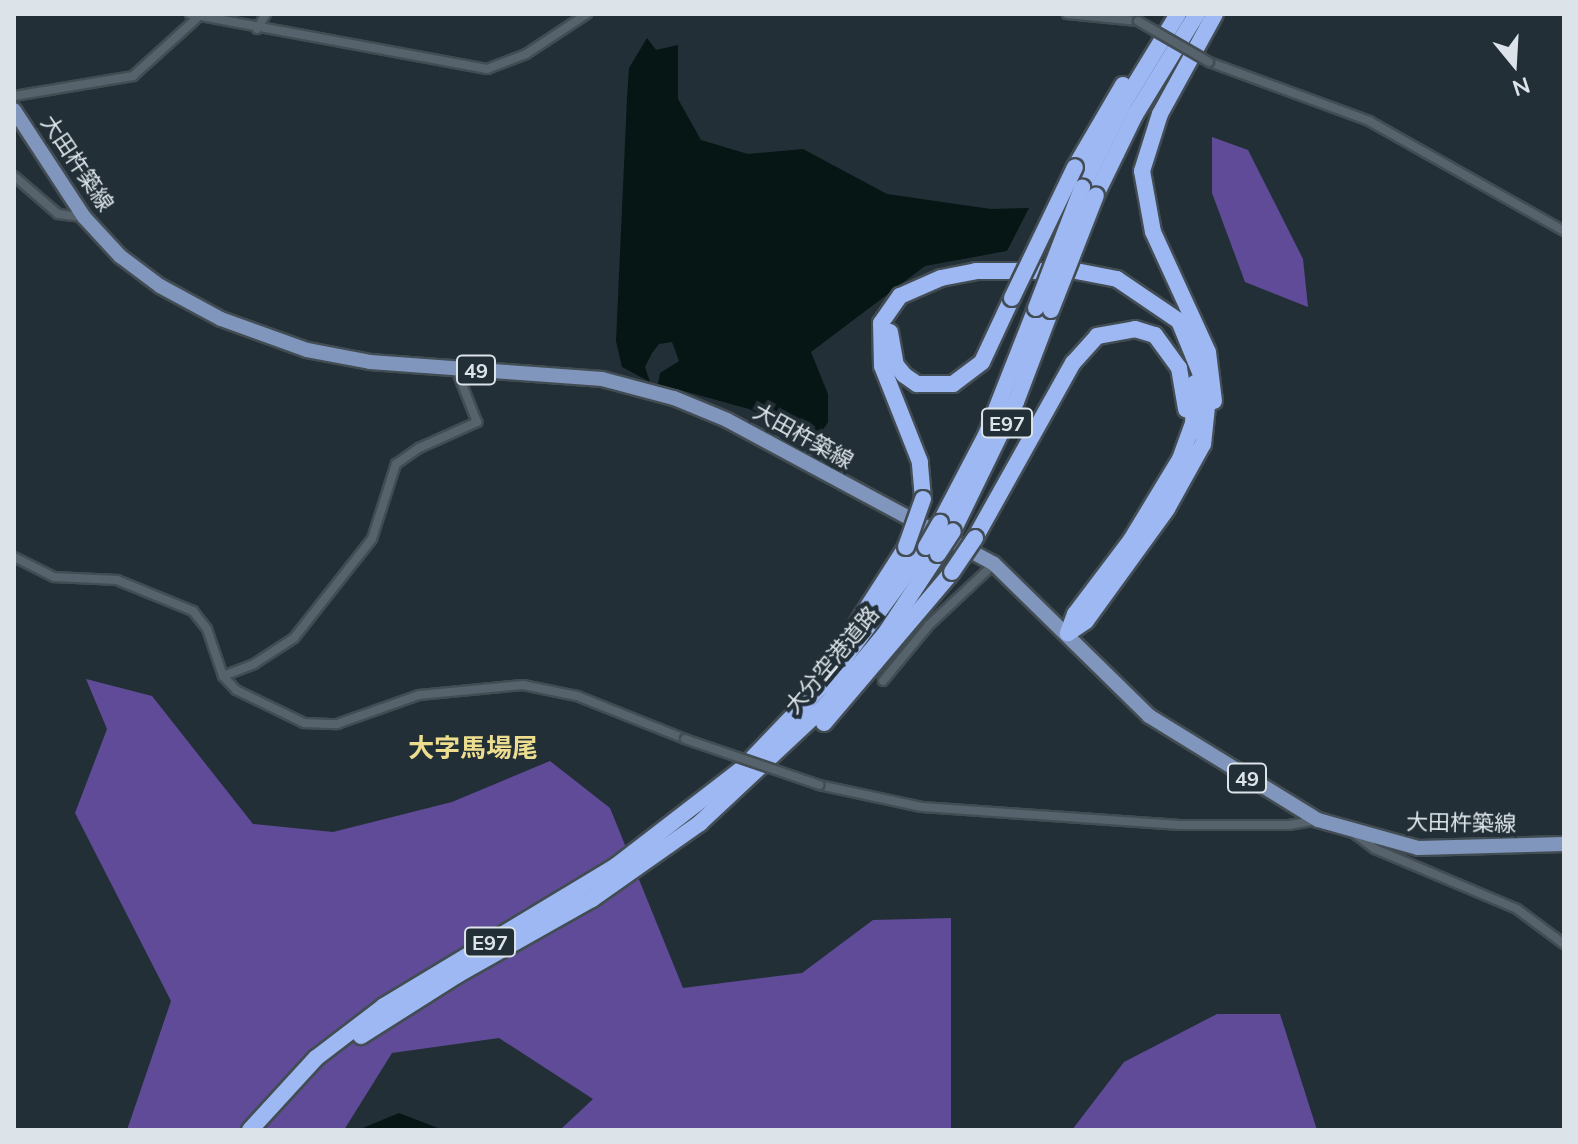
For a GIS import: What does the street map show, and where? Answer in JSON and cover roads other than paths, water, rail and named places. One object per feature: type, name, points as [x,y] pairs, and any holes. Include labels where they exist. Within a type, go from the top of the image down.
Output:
[{"type":"highway","points":[[1068,633],[1075,614],[1131,540],[1185,447],[1196,398],[1188,353],[1163,317],[1118,289],[1076,278],[994,275],[936,287],[914,298],[894,319],[890,330],[896,365],[917,384],[938,387],[965,378],[982,362],[1012,298],[1075,167],[1168,14]]},
{"type":"highway","name":"大分空港道路","points":[[260,1130],[320,1069],[370,1030],[650,861],[730,798],[826,705],[885,634],[1016,402],[1044,309],[1123,104],[1178,14]]},
{"type":"highway","name":"大分空港道路","points":[[1089,192],[1197,14]]},
{"type":"highway","points":[[1068,633],[1086,621],[1167,509],[1203,444],[1214,400],[1214,374],[1153,232],[1142,171],[1160,114],[1215,14]]},
{"type":"highway","points":[[743,768],[838,653],[906,547],[923,499],[920,462],[882,366],[881,323],[900,296],[941,278],[1004,268],[1076,271],[1117,279],[1141,291],[1179,321],[1194,348],[1207,407],[1203,444]]},
{"type":"highway","points":[[650,861],[754,786],[814,732],[886,655],[975,538],[1073,363],[1097,336],[1135,329],[1155,335],[1168,348],[1186,399],[1185,447]]},
{"type":"highway","name":"大分空港道路","points":[[250,1130],[310,1064],[384,1006],[616,866],[743,768],[833,674],[932,550]]},
{"type":"main road","name":"大田杵築線","points":[[14,110],[84,217],[150,278],[221,319],[307,350],[370,362],[602,379],[674,398],[727,420],[994,564],[1068,633],[1149,716],[1318,820],[1355,834],[1418,848],[1564,844]]},
{"type":"street","points":[[257,29],[266,14]]},
{"type":"street","points":[[14,96],[133,76],[193,16],[487,69],[526,54],[587,14]]},
{"type":"street","points":[[1067,14],[1138,21],[1209,62],[1369,121],[1564,231]]},
{"type":"street","points":[[14,176],[58,214],[84,217]]},
{"type":"street","points":[[223,676],[254,664],[294,638],[372,539],[396,464],[419,448],[477,422],[456,369]]},
{"type":"street","points":[[14,557],[54,577],[117,580],[193,611],[207,629],[223,676],[269,709],[326,727],[419,695],[523,685],[577,696],[685,739],[819,785],[922,807],[1180,825],[1289,825],[1318,820]]},
{"type":"street","points":[[883,681],[929,625],[994,564]]},
{"type":"street","points":[[1355,834],[1375,849],[1517,909],[1564,944]]},
{"type":"district","name":"大字馬場尾","points":[[473,748]]}]
